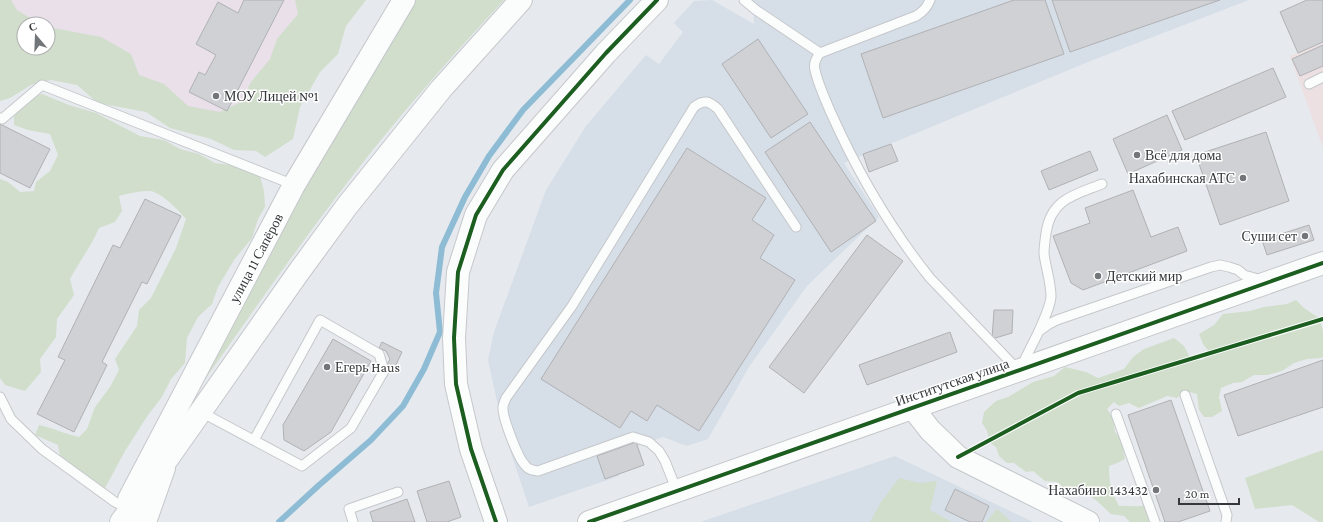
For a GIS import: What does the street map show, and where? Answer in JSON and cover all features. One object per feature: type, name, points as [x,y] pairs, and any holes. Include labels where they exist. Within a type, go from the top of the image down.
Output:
[{"type":"street","name":"улица 11 Сапёров","points":[[121,517],[294,186],[404,0]]},
{"type":"street","points":[[121,517],[168,458],[347,206],[441,89],[520,0]]},
{"type":"street","points":[[496,522],[471,450],[456,384],[454,338],[458,272],[476,215],[504,170],[606,53],[658,0]]},
{"type":"street","name":"Институтская улица","points":[[589,522],[1323,263]]},
{"type":"street","points":[[912,407],[930,430],[958,457],[1088,522]]},
{"type":"street","points":[[145,522],[168,458]]},
{"type":"lane","points":[[744,0],[756,10],[820,53]]},
{"type":"lane","points":[[930,0],[928,6],[916,16],[820,53],[815,59],[814,69],[840,132],[867,185],[894,229],[930,278],[1019,371],[1039,331],[1051,298],[1044,253],[1047,226],[1058,204],[1070,196],[1102,184]]},
{"type":"lane","points":[[1309,84],[1323,77]]},
{"type":"lane","points":[[0,118],[2,119],[42,85],[294,186]]},
{"type":"lane","points":[[677,491],[665,461],[659,452],[649,442],[633,437],[538,471],[530,470],[525,466],[517,453],[504,414],[503,406],[506,398],[572,306],[694,107],[700,103],[706,101],[713,104],[718,109],[796,227]]},
{"type":"lane","points":[[1039,331],[1057,320],[1220,265],[1238,270],[1244,275],[1267,282]]},
{"type":"lane","points":[[201,412],[302,466],[351,428],[384,371],[379,354],[320,320],[254,440]]},
{"type":"lane","points":[[1185,395],[1227,515],[1226,522]]},
{"type":"lane","points":[[0,397],[11,419],[42,449],[115,502],[121,517]]},
{"type":"lane","points":[[1116,414],[1155,522]]},
{"type":"lane","points":[[353,522],[349,509],[398,492]]},
{"type":"shaded area","name":"МОУ Лицей №1","points":[[0,0],[337,0],[256,143],[56,52],[56,16],[16,16]]},
{"type":"shaded area","points":[[712,0],[754,24],[753,0],[1249,0],[1093,60],[844,163],[879,217],[807,286],[749,367],[708,439],[687,446],[663,437],[638,446],[644,465],[619,474],[619,476],[529,507],[503,429],[488,360],[494,332],[546,190],[586,126],[646,55],[659,64],[683,32],[674,23],[694,1]]},
{"type":"shaded area","points":[[1323,43],[1323,148],[1290,56]]},
{"type":"shaded area","points":[[895,456],[1033,522],[700,522]]},
{"type":"green space","points":[[0,0],[11,0],[17,10],[27,16],[16,16],[16,56],[56,56],[56,29],[101,37],[131,54],[139,75],[164,84],[188,106],[220,112],[241,102],[251,82],[270,59],[277,39],[298,14],[295,0],[366,0],[346,26],[338,54],[320,72],[300,107],[293,139],[265,157],[256,151],[234,150],[211,139],[170,128],[146,112],[98,103],[77,85],[51,80],[31,85],[10,98],[0,101]]},
{"type":"green space","points":[[413,0],[504,0],[427,85],[354,174],[292,257],[191,399],[263,254]]},
{"type":"green space","points":[[42,94],[69,105],[96,113],[140,136],[164,140],[180,149],[199,154],[215,163],[238,166],[260,176],[264,191],[265,207],[258,219],[252,238],[234,260],[218,287],[212,304],[198,317],[187,338],[185,363],[171,379],[162,397],[148,415],[125,451],[104,490],[77,471],[60,456],[58,445],[35,435],[39,425],[79,437],[87,429],[95,407],[110,387],[119,370],[115,359],[137,326],[139,310],[151,298],[176,248],[186,219],[167,200],[154,192],[142,191],[119,196],[122,211],[115,222],[99,228],[70,279],[74,295],[57,319],[56,337],[40,359],[41,372],[25,391],[5,385],[0,378],[0,179],[8,182],[20,192],[34,191],[36,182],[50,171],[58,155],[50,134],[28,130],[14,125],[14,116],[35,96]]},
{"type":"green space","points":[[1296,300],[1304,308],[1319,318],[1323,331],[1323,357],[1307,359],[1294,363],[1282,371],[1267,375],[1254,375],[1242,382],[1233,383],[1221,388],[1219,397],[1222,411],[1212,417],[1204,417],[1199,410],[1197,394],[1185,391],[1177,398],[1167,396],[1139,408],[1129,403],[1119,406],[1114,402],[1107,409],[1113,418],[1115,432],[1121,439],[1125,459],[1109,466],[1110,482],[1114,496],[1119,506],[1144,505],[1151,522],[1130,522],[1124,516],[1111,514],[1090,496],[1078,496],[1070,493],[1057,482],[1045,481],[1033,471],[1026,472],[1014,463],[1007,463],[999,456],[996,447],[990,443],[987,431],[982,423],[984,412],[996,401],[1008,397],[1033,382],[1054,376],[1065,367],[1086,372],[1098,378],[1124,369],[1133,357],[1144,349],[1174,338],[1184,346],[1191,359],[1202,360],[1211,354],[1203,344],[1199,334],[1214,325],[1223,314],[1250,311],[1264,307],[1287,304]]},
{"type":"green space","points":[[1323,450],[1323,522],[1319,522],[1292,505],[1255,509],[1245,478]]},
{"type":"green space","points":[[899,478],[920,483],[937,481],[930,510],[952,522],[870,522],[881,502]]},
{"type":"green space","points":[[997,509],[1012,522],[986,522]]},
{"type":"building","points":[[244,0],[284,0],[227,111],[189,92],[199,72],[205,75],[216,55],[196,44],[218,2],[238,13]]},
{"type":"building","points":[[1014,0],[1045,0],[1064,54],[883,118],[861,54]]},
{"type":"building","points":[[1052,0],[1220,0],[1070,52]]},
{"type":"building","points":[[1307,0],[1323,0],[1323,42],[1298,53],[1280,12]]},
{"type":"building","points":[[758,39],[808,114],[771,138],[722,64]]},
{"type":"building","points":[[1323,45],[1323,66],[1300,76],[1292,59]]},
{"type":"building","points":[[1273,68],[1286,97],[1185,140],[1172,111]]},
{"type":"building","points":[[1167,115],[1182,150],[1128,174],[1113,139]]},
{"type":"building","points":[[810,122],[876,221],[831,252],[765,152]]},
{"type":"building","points":[[0,124],[50,149],[30,188],[0,173]]},
{"type":"building","name":"Нахабинская АТС","points":[[1266,132],[1289,201],[1220,225],[1196,155]]},
{"type":"building","points":[[891,144],[898,161],[869,172],[863,154]]},
{"type":"building","points":[[687,148],[766,198],[752,220],[774,235],[760,258],[795,280],[699,431],[657,405],[647,421],[631,411],[620,428],[541,379]]},
{"type":"building","points":[[1090,151],[1098,170],[1049,190],[1041,171]]},
{"type":"building","points":[[1133,190],[1151,237],[1178,227],[1187,251],[1083,290],[1071,283],[1053,236],[1090,223],[1085,208]]},
{"type":"building","points":[[145,199],[181,216],[147,284],[142,282],[102,362],[107,365],[74,432],[37,414],[65,360],[58,357],[113,245],[120,248]]},
{"type":"building","points":[[1309,225],[1314,240],[1267,255],[1262,240]]},
{"type":"building","points":[[867,235],[903,261],[804,393],[769,367]]},
{"type":"building","points":[[994,310],[1013,310],[1012,333],[992,339]]},
{"type":"building","points":[[950,332],[957,352],[867,385],[859,365]]},
{"type":"building","points":[[333,339],[371,361],[331,432],[304,451],[284,440],[283,425]]},
{"type":"building","points":[[382,342],[402,352],[394,369],[387,365],[390,359],[386,351],[379,348]]},
{"type":"building","points":[[1323,360],[1323,407],[1238,436],[1224,395]]},
{"type":"building","points":[[1171,400],[1210,511],[1178,522],[1165,522],[1128,415]]},
{"type":"building","points":[[636,442],[644,465],[605,479],[597,456]]},
{"type":"building","points":[[449,481],[461,517],[447,522],[427,522],[417,491]]},
{"type":"building","points":[[955,489],[989,506],[982,522],[970,522],[945,510]]},
{"type":"building","points":[[407,499],[415,522],[373,522],[370,512]]},
{"type":"waterway","points":[[279,522],[371,440],[403,406],[424,369],[440,332],[436,293],[442,247],[465,197],[489,156],[523,110],[630,0]]},
{"type":"cycle path","points":[[496,522],[471,449],[456,384],[454,338],[458,272],[476,215],[503,170],[606,53],[657,0]]},
{"type":"cycle path","points":[[589,522],[1323,263]]},
{"type":"cycle path","points":[[958,457],[1078,393],[1323,319]]},
{"type":"place","name":"МОУ Лицей №1","points":[[216,96]]},
{"type":"place","name":"Всё для дома","points":[[1137,155]]},
{"type":"place","name":"Нахабинская АТС","points":[[1243,178]]},
{"type":"place","name":"Суши сет","points":[[1305,236]]},
{"type":"place","name":"Детский мир","points":[[1098,276]]},
{"type":"place","name":"Егерь Haus","points":[[327,367]]},
{"type":"place","name":"Нахабино 143432","points":[[1156,490]]}]
